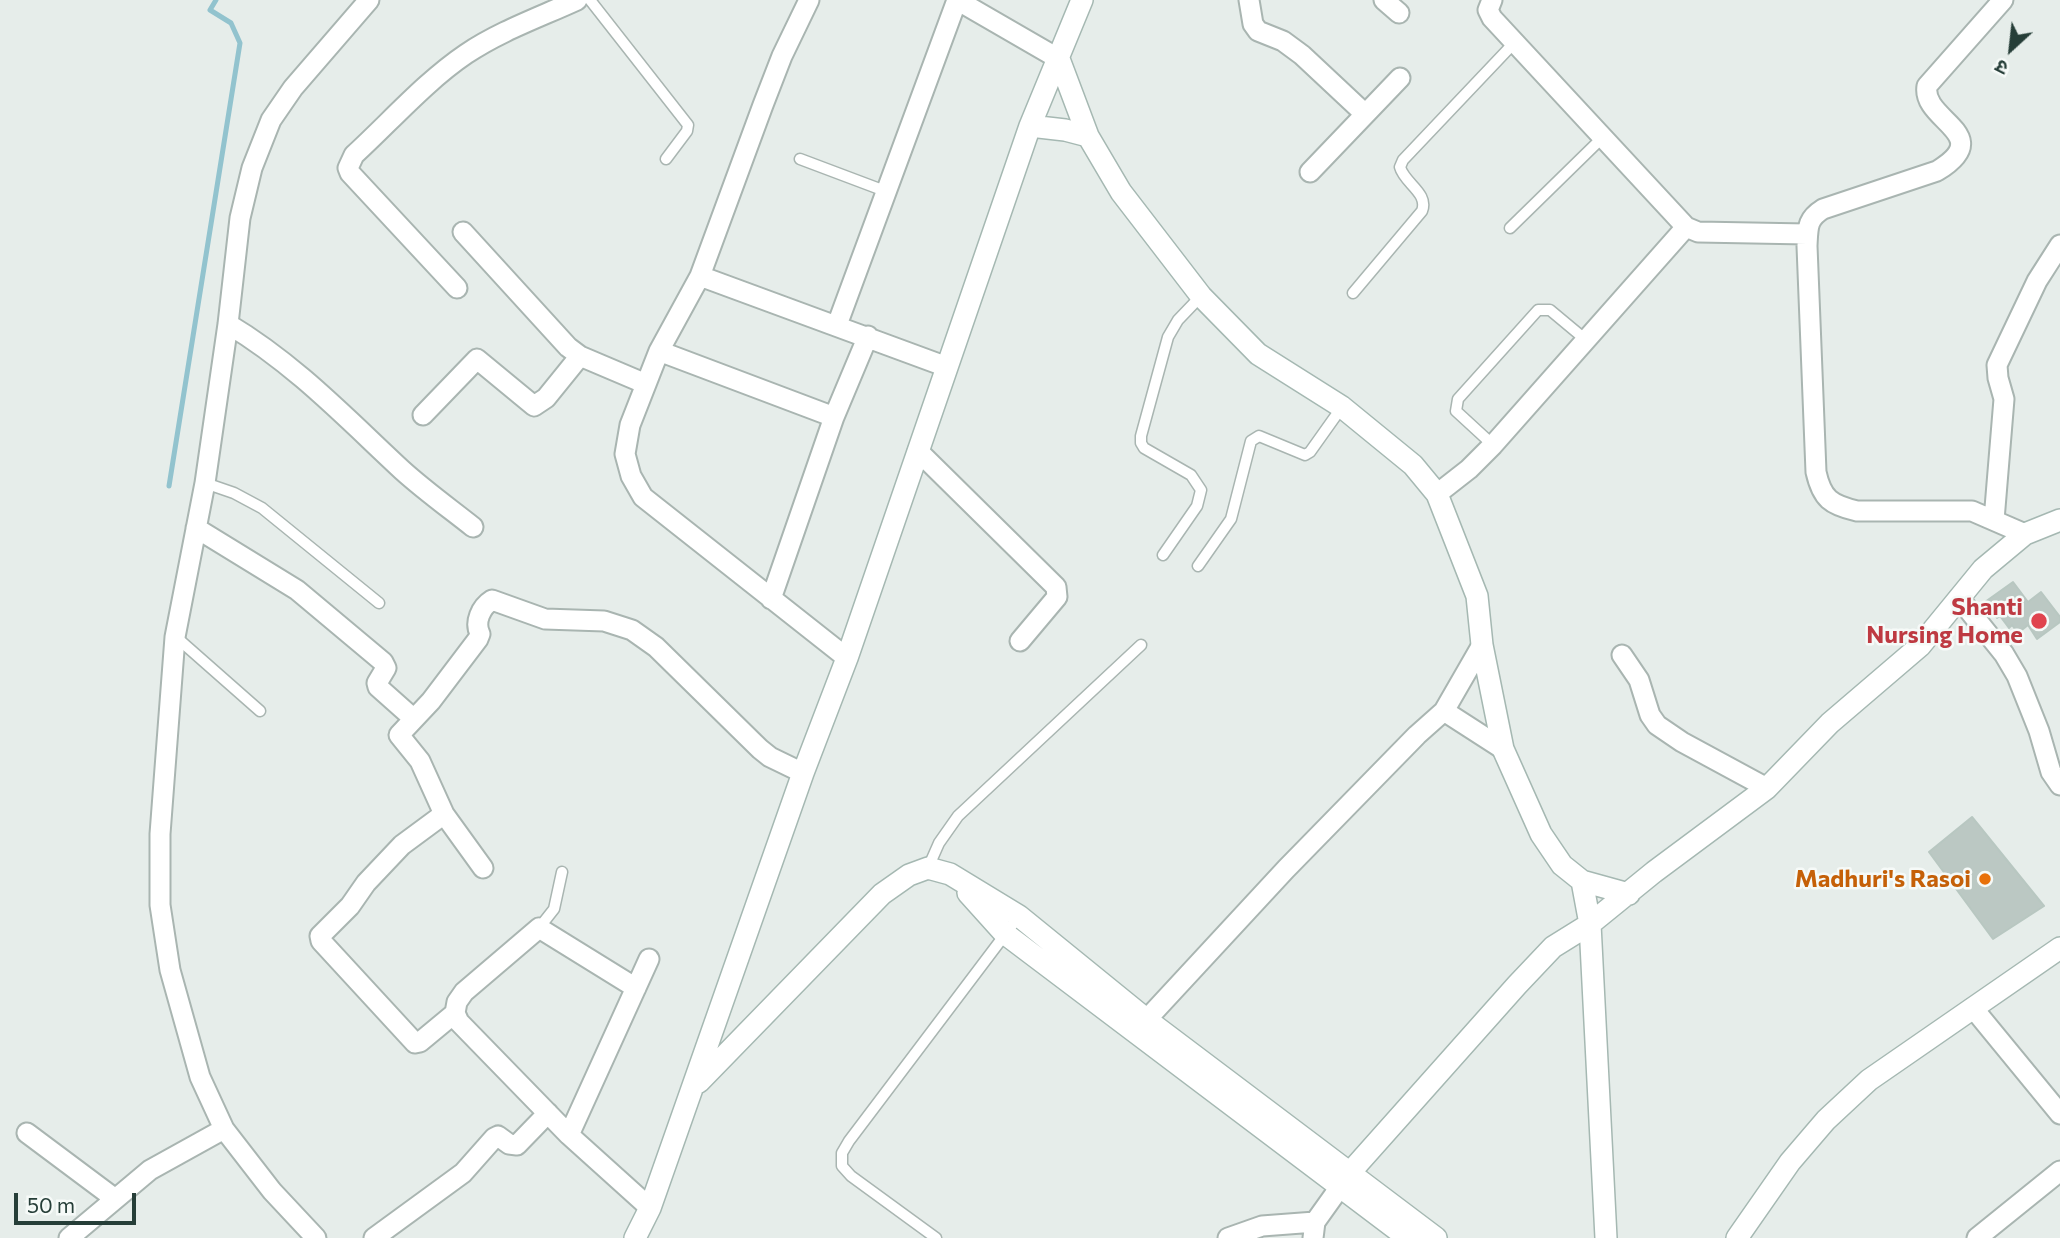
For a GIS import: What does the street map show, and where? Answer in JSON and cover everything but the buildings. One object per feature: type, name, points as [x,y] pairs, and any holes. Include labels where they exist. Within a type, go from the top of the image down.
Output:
[{"type":"street","points":[[316,1238],[272,1191],[224,1129],[201,1077],[170,970],[160,905],[160,834],[175,637],[205,483],[240,218],[253,169],[271,120],[293,88],[369,0]]},
{"type":"street","points":[[457,288],[350,173],[349,162],[430,83],[467,53],[484,42],[577,0]]},
{"type":"street","points":[[809,0],[767,92],[700,276],[659,351],[630,425],[625,454],[631,476],[643,497],[847,658]]},
{"type":"street","points":[[837,325],[957,0],[1059,59],[1088,136],[1121,192],[1201,296],[1258,354],[1342,407],[1413,465],[1437,494],[1477,596],[1482,645],[1503,749],[1524,801],[1541,834],[1562,864],[1582,881],[1629,894]]},
{"type":"street","points":[[635,1238],[650,1208],[803,773],[847,658],[1030,126],[1082,0]]},
{"type":"street","points":[[1249,0],[1253,24],[1258,31],[1283,41],[1302,55],[1364,113]]},
{"type":"street","points":[[1492,0],[1488,10],[1492,18],[1686,227],[1698,232],[1807,234]]},
{"type":"street","points":[[2003,0],[1927,86],[1927,99],[1961,140],[1959,152],[1953,161],[1937,171],[1823,209],[1813,216],[1807,234],[1816,472],[1819,485],[1827,499],[1841,507],[1857,511],[1972,511],[2025,534]]},
{"type":"street","points":[[1310,172],[1400,78]]},
{"type":"street","points":[[1030,126],[1088,136]]},
{"type":"street","points":[[1437,494],[1469,469],[1493,445],[1686,227]]},
{"type":"street","points":[[463,232],[568,347],[580,356],[646,384]]},
{"type":"street","points":[[1994,520],[2004,399],[1997,366],[2037,281],[2060,246]]},
{"type":"street","points":[[700,276],[947,367]]},
{"type":"street","points":[[228,324],[272,352],[305,378],[414,481],[473,527]]},
{"type":"street","points":[[771,599],[834,417],[868,337]]},
{"type":"street","points":[[659,351],[834,417]]},
{"type":"street","points":[[423,415],[477,359],[534,407],[546,398],[580,356]]},
{"type":"street","points":[[918,451],[1056,587],[1057,597],[1020,641]]},
{"type":"street","points":[[1227,1238],[1262,1226],[1314,1230],[1343,1182],[1553,947],[1590,924],[1654,872],[1767,788],[1830,723],[1920,646],[1983,569],[2025,534],[2060,520]]},
{"type":"street","points":[[196,528],[298,590],[383,662],[386,668],[377,683],[378,687],[414,719]]},
{"type":"street","points":[[1959,598],[2004,654],[2017,676],[2039,731],[2051,772],[2060,785]]},
{"type":"street","points":[[483,868],[444,814],[420,761],[400,739],[401,732],[431,701],[478,639],[480,634],[475,626],[476,622],[488,601],[497,600],[545,619],[604,621],[632,630],[656,647],[760,749],[770,757],[803,773]]},
{"type":"street","points":[[1141,1026],[1286,869],[1444,711],[1482,645]]},
{"type":"street","points":[[1622,655],[1639,680],[1650,715],[1657,725],[1682,742],[1767,788]]},
{"type":"street","points":[[1444,711],[1503,749]]},
{"type":"street","points":[[444,814],[394,852],[366,883],[350,906],[320,936],[321,941],[415,1043],[420,1042],[455,1013]]},
{"type":"street","points":[[693,1088],[882,894],[909,874],[928,868],[950,874],[1018,916],[1141,1026]]},
{"type":"street","points":[[950,874],[1004,933],[1141,1026],[1343,1182],[1408,1238]]},
{"type":"street","points":[[1582,881],[1590,924],[1606,1238]]},
{"type":"street","points":[[636,988],[539,928],[464,992],[457,1002],[455,1013],[459,1022],[569,1135],[650,1208]]},
{"type":"street","points":[[1737,1238],[1790,1162],[1826,1120],[1869,1080],[2060,948]]},
{"type":"street","points":[[569,1135],[649,959]]},
{"type":"street","points":[[1973,1008],[2060,1114]]},
{"type":"street","points":[[374,1238],[463,1173],[494,1138],[498,1136],[509,1144],[517,1145],[548,1113]]},
{"type":"street","points":[[69,1238],[150,1170],[224,1129]]},
{"type":"street","points":[[27,1133],[114,1198]]},
{"type":"street","points":[[1977,1238],[2060,1171]]},
{"type":"street","points":[[1343,1182],[1436,1238]]},
{"type":"lane","points":[[590,0],[688,125],[687,131],[666,159]]},
{"type":"lane","points":[[1353,293],[1424,205],[1423,198],[1402,175],[1400,167],[1403,160],[1514,43]]},
{"type":"lane","points":[[1510,228],[1602,138]]},
{"type":"lane","points":[[800,159],[885,191]]},
{"type":"lane","points":[[1163,555],[1197,506],[1201,490],[1191,475],[1144,448],[1141,436],[1168,337],[1178,320],[1201,296]]},
{"type":"lane","points":[[1493,445],[1456,411],[1458,399],[1538,310],[1549,310],[1586,340]]},
{"type":"lane","points":[[1198,566],[1231,519],[1254,437],[1259,436],[1305,455],[1310,452],[1342,407]]},
{"type":"lane","points":[[205,483],[262,508],[379,603]]},
{"type":"lane","points":[[175,637],[260,711]]},
{"type":"lane","points":[[928,868],[939,843],[958,816],[1141,645]]},
{"type":"lane","points":[[539,928],[554,909],[562,872]]},
{"type":"lane","points":[[936,1238],[851,1176],[842,1166],[842,1153],[1018,916]]},
{"type":"waterway","points":[[169,486],[240,43],[231,23],[210,10],[216,0]]},
{"type":"place","name":"Shanti Nursing Home","points":[[2039,621]]},
{"type":"place","name":"Madhuri's Rasoi","points":[[1985,879]]}]
